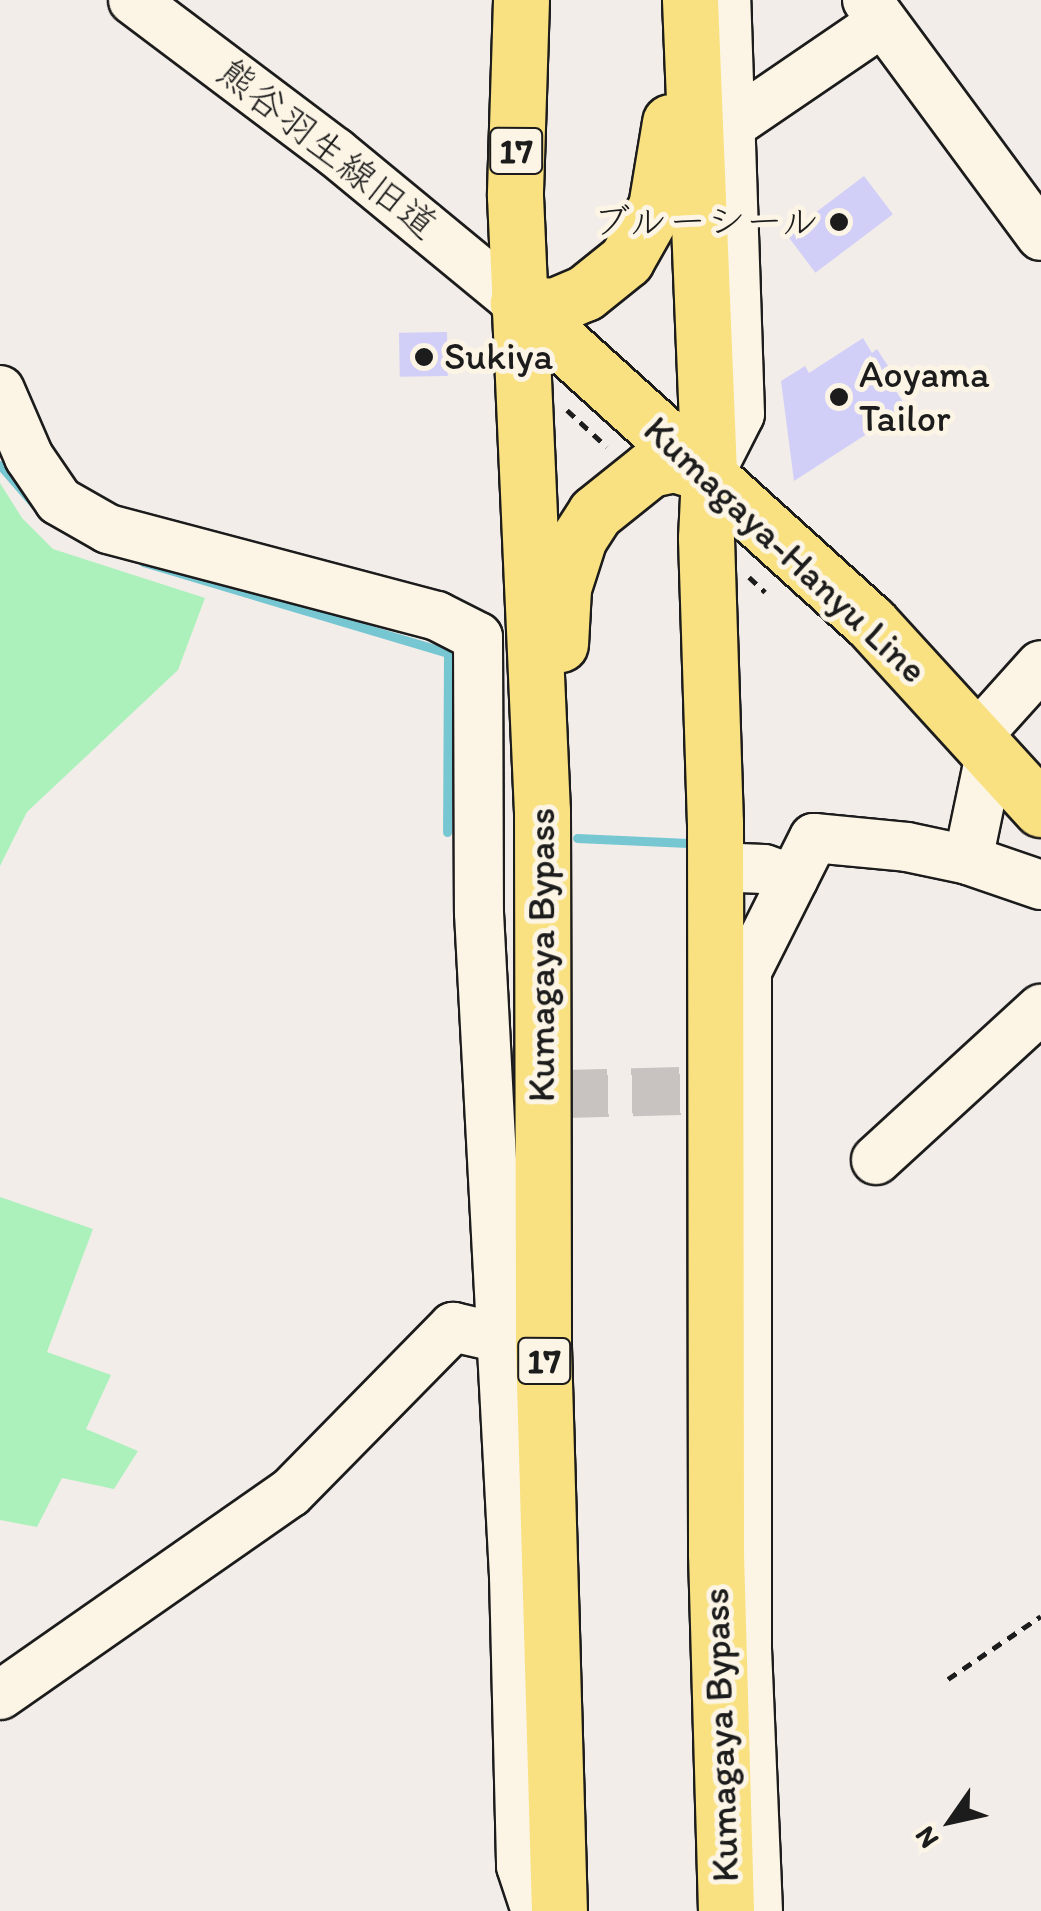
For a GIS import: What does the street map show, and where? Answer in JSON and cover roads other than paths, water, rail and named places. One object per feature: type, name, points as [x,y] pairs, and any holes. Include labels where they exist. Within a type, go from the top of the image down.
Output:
[{"type":"main road","name":"Kumagaya Bypass","points":[[521,0],[515,196],[542,811],[521,1342],[560,1911]]},
{"type":"main road","name":"Kumagaya Bypass","points":[[687,0],[708,475],[714,867],[716,1553],[726,1911]]},
{"type":"main road","points":[[518,303],[554,306],[585,293],[626,260],[641,238],[664,176],[687,0]]},
{"type":"main road","name":"Kumagaya-Hanyu Line","points":[[518,303],[871,624],[985,743],[1041,809]]},
{"type":"main road","points":[[542,811],[555,714],[563,588],[580,538],[595,514],[650,469],[674,464],[708,475]]},
{"type":"street","name":"熊谷羽生線旧道","points":[[133,0],[335,152],[518,303]]},
{"type":"street","points":[[708,475],[740,414],[726,0]]},
{"type":"street","points":[[730,126],[874,12],[1041,236]]},
{"type":"street","points":[[0,390],[29,456],[59,501],[108,529],[437,616],[478,636],[479,913],[521,1342],[514,1576],[520,1866],[536,1911]]},
{"type":"street","points":[[968,860],[985,743],[1041,666]]},
{"type":"street","points":[[758,1911],[747,1644],[747,971],[814,838],[907,847],[968,860],[1041,885]]},
{"type":"street","points":[[714,867],[764,869],[793,879]]},
{"type":"street","points":[[876,1160],[1041,1008]]},
{"type":"street","points":[[0,1695],[290,1492],[453,1327],[521,1342]]},
{"type":"waterway","points":[[0,465],[34,504]]},
{"type":"waterway","points":[[143,562],[448,653],[447,832]]},
{"type":"waterway","points":[[577,838],[688,843]]},
{"type":"tunnel","points":[[488,1096],[749,1089]]},
{"type":"place","name":"ブルーシール","points":[[839,222]]},
{"type":"place","name":"Sukiya","points":[[424,357]]},
{"type":"place","name":"Aoyama Tailor","points":[[839,397]]}]
